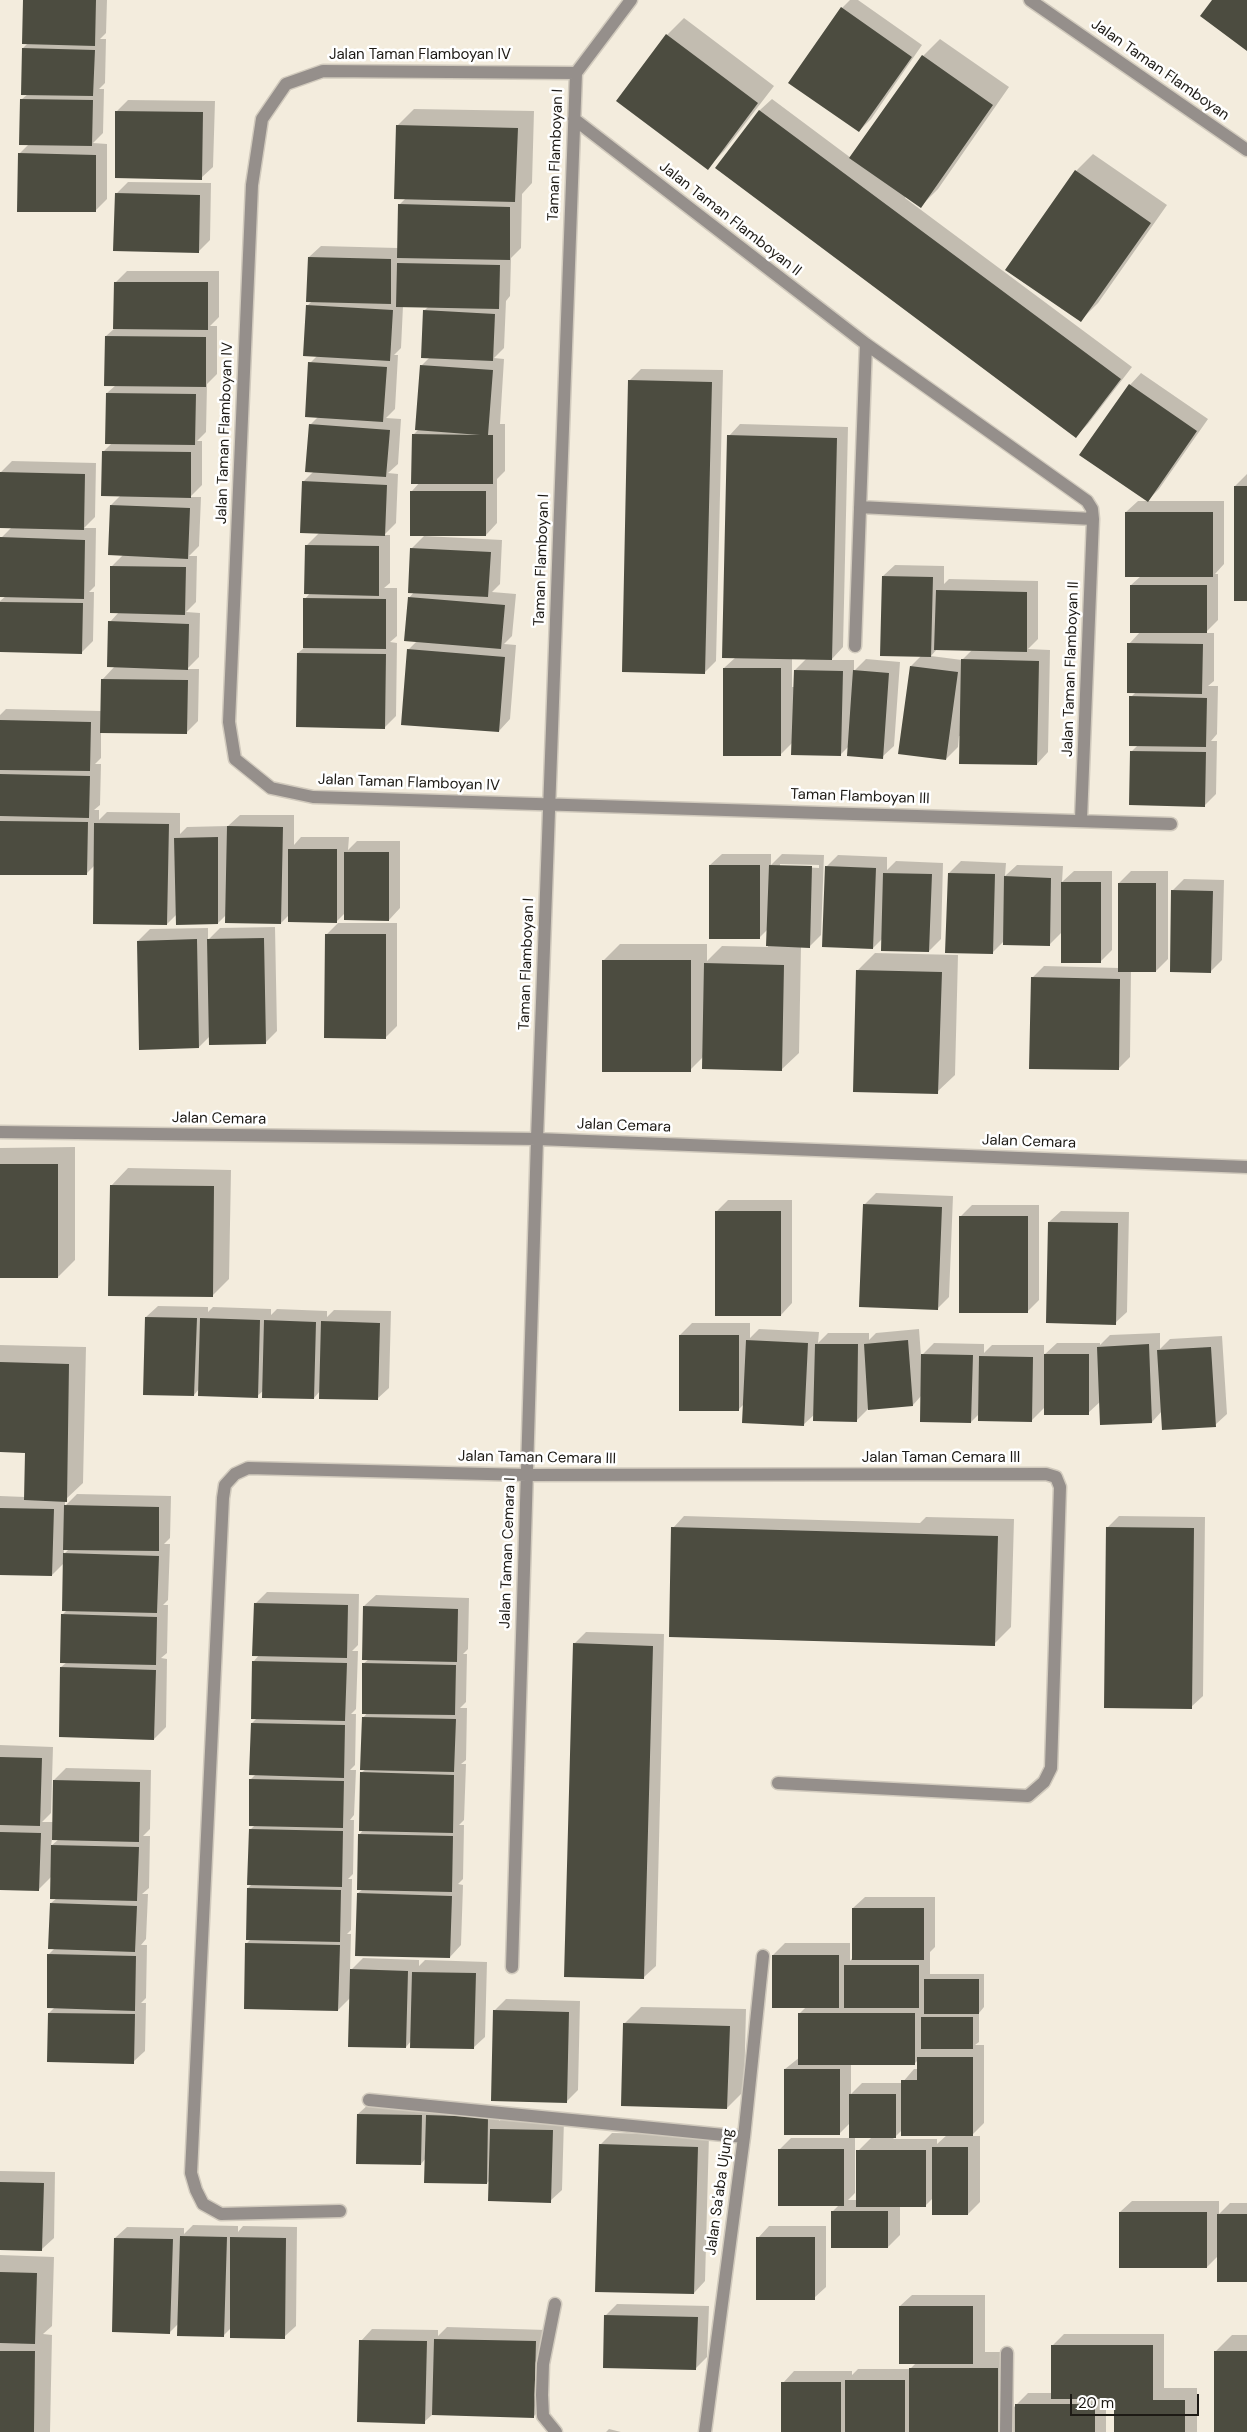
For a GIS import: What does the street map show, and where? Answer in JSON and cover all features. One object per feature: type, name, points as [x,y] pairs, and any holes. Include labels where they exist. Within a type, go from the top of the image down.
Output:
[{"type":"street","name":"Taman Flamboyan I","points":[[537,1139],[576,73],[631,0]]},
{"type":"street","name":"Jalan Taman Flamboyan","points":[[1030,0],[1247,150]]},
{"type":"street","name":"Jalan Taman Flamboyan IV","points":[[549,804],[313,797],[272,788],[235,759],[229,722],[252,185],[262,119],[286,84],[322,71],[576,73]]},
{"type":"street","name":"Jalan Taman Flamboyan II","points":[[574,119],[866,344],[1087,501],[1092,509],[1093,519],[1081,820]]},
{"type":"street","points":[[855,646],[866,344]]},
{"type":"street","points":[[860,507],[1093,519]]},
{"type":"street","name":"Taman Flamboyan III","points":[[549,804],[1171,824]]},
{"type":"street","name":"Jalan Cemara","points":[[0,1132],[537,1139],[1247,1167]]},
{"type":"street","name":"Jalan Taman Cemara I","points":[[512,1967],[537,1139]]},
{"type":"street","name":"Jalan Taman Cemara III","points":[[340,2211],[221,2214],[203,2204],[191,2173],[222,1498],[225,1485],[235,1474],[248,1468],[527,1475],[1046,1474],[1056,1477],[1060,1487],[1051,1768],[1044,1782],[1028,1796],[778,1783]]},
{"type":"street","name":"Jalan Sa'aba Ujung","points":[[705,2432],[744,2137],[763,1956]]},
{"type":"street","points":[[369,2100],[744,2137]]},
{"type":"street","points":[[555,2304],[543,2364],[542,2395],[543,2416],[556,2432]]},
{"type":"street","points":[[1006,2432],[1007,2353]]},
{"type":"building","points":[[23,0],[96,0],[95,46],[22,44]]},
{"type":"building","points":[[1212,0],[1247,0],[1247,51],[1200,16]]},
{"type":"building","points":[[841,7],[912,57],[859,132],[788,83]]},
{"type":"building","points":[[666,34],[758,103],[708,170],[616,101]]},
{"type":"building","points":[[22,48],[95,50],[93,96],[21,95]]},
{"type":"building","points":[[922,55],[993,105],[921,208],[849,158]]},
{"type":"building","points":[[20,99],[93,100],[92,146],[19,145]]},
{"type":"building","points":[[759,110],[1121,379],[1076,438],[715,168]]},
{"type":"building","points":[[115,111],[203,112],[202,180],[115,178]]},
{"type":"building","points":[[396,125],[518,128],[515,202],[394,199]]},
{"type":"building","points":[[18,153],[96,155],[96,212],[17,212]]},
{"type":"building","points":[[1075,170],[1151,223],[1081,322],[1005,270]]},
{"type":"building","points":[[115,193],[200,195],[199,253],[113,251]]},
{"type":"building","points":[[398,204],[510,207],[510,260],[397,258]]},
{"type":"building","points":[[308,257],[391,259],[391,304],[306,302]]},
{"type":"building","points":[[397,263],[500,265],[499,309],[396,307]]},
{"type":"building","points":[[114,282],[208,282],[208,330],[113,329]]},
{"type":"building","points":[[306,305],[393,310],[390,361],[303,356]]},
{"type":"building","points":[[423,310],[495,314],[493,361],[421,358]]},
{"type":"building","points":[[105,336],[206,337],[206,387],[104,386]]},
{"type":"building","points":[[308,362],[387,367],[383,422],[305,417]]},
{"type":"building","points":[[420,365],[493,370],[488,435],[493,435],[493,484],[411,484],[412,434],[480,435],[415,430]]},
{"type":"building","points":[[628,380],[712,382],[705,674],[622,672]]},
{"type":"building","points":[[1129,384],[1197,431],[1148,502],[1079,455]]},
{"type":"building","points":[[106,393],[196,394],[195,445],[105,444]]},
{"type":"building","points":[[309,424],[390,430],[386,477],[305,472]]},
{"type":"building","points":[[727,435],[837,438],[832,660],[722,658]]},
{"type":"building","points":[[102,451],[191,452],[191,498],[101,496]]},
{"type":"building","points":[[0,472],[85,474],[84,530],[0,528]]},
{"type":"building","points":[[302,481],[387,485],[385,536],[300,533]]},
{"type":"building","points":[[1234,486],[1247,486],[1247,601],[1234,601]]},
{"type":"building","points":[[410,491],[486,491],[486,536],[410,536]]},
{"type":"building","points":[[110,505],[190,508],[188,559],[108,555]]},
{"type":"building","points":[[1125,512],[1213,512],[1213,577],[1125,577]]},
{"type":"building","points":[[0,537],[85,540],[84,599],[0,597]]},
{"type":"building","points":[[305,545],[379,546],[379,596],[304,594]]},
{"type":"building","points":[[410,548],[491,552],[488,597],[408,593]]},
{"type":"building","points":[[110,566],[186,567],[185,615],[110,613]]},
{"type":"building","points":[[882,576],[933,577],[931,657],[880,656]]},
{"type":"building","points":[[1130,585],[1207,585],[1207,633],[1130,633]]},
{"type":"building","points":[[936,590],[1027,592],[1027,652],[934,650]]},
{"type":"building","points":[[408,597],[505,605],[501,649],[404,641]]},
{"type":"building","points":[[303,598],[386,599],[386,649],[303,648]]},
{"type":"building","points":[[0,602],[83,603],[82,654],[0,652]]},
{"type":"building","points":[[108,621],[189,624],[188,670],[107,667]]},
{"type":"building","points":[[1127,643],[1203,644],[1202,694],[1127,693]]},
{"type":"building","points":[[407,649],[505,657],[499,732],[401,725]]},
{"type":"building","points":[[297,653],[386,654],[385,729],[296,727]]},
{"type":"building","points":[[961,659],[1039,661],[1037,765],[959,764]]},
{"type":"building","points":[[910,666],[958,672],[946,760],[898,754]]},
{"type":"building","points":[[723,668],[781,668],[781,756],[723,756]]},
{"type":"building","points":[[794,670],[843,671],[841,756],[791,755]]},
{"type":"building","points":[[853,670],[889,673],[883,759],[847,756]]},
{"type":"building","points":[[101,679],[188,680],[187,734],[100,733]]},
{"type":"building","points":[[1129,696],[1207,698],[1206,747],[1129,746]]},
{"type":"building","points":[[0,720],[91,722],[90,771],[0,770]]},
{"type":"building","points":[[1130,751],[1206,752],[1205,807],[1129,805]]},
{"type":"building","points":[[0,774],[90,776],[89,818],[0,816]]},
{"type":"building","points":[[0,821],[88,822],[87,875],[0,875]]},
{"type":"building","points":[[94,823],[169,824],[167,925],[93,924]]},
{"type":"building","points":[[227,826],[283,827],[281,924],[225,923]]},
{"type":"building","points":[[218,837],[218,924],[176,925],[174,838]]},
{"type":"building","points":[[288,849],[337,849],[337,923],[288,922]]},
{"type":"building","points":[[344,852],[389,852],[389,921],[344,920]]},
{"type":"building","points":[[709,865],[760,865],[760,939],[709,939]]},
{"type":"building","points":[[769,865],[812,866],[810,948],[766,946]]},
{"type":"building","points":[[825,866],[876,868],[873,949],[822,947]]},
{"type":"building","points":[[883,873],[932,874],[929,952],[881,951]]},
{"type":"building","points":[[948,873],[995,874],[993,954],[945,953]]},
{"type":"building","points":[[1004,876],[1051,878],[1050,946],[1003,945]]},
{"type":"building","points":[[1061,882],[1101,882],[1101,963],[1061,963]]},
{"type":"building","points":[[1118,883],[1156,883],[1156,972],[1118,972]]},
{"type":"building","points":[[1171,890],[1213,891],[1211,973],[1170,972]]},
{"type":"building","points":[[325,934],[386,934],[386,1039],[324,1038]]},
{"type":"building","points":[[264,938],[266,1044],[209,1045],[207,939]]},
{"type":"building","points":[[197,939],[199,1048],[139,1050],[137,941]]},
{"type":"building","points":[[602,960],[691,960],[691,1072],[602,1072]]},
{"type":"building","points":[[704,963],[784,965],[782,1071],[702,1069]]},
{"type":"building","points":[[856,970],[942,972],[938,1094],[853,1092]]},
{"type":"building","points":[[1031,977],[1120,979],[1119,1070],[1029,1069]]},
{"type":"building","points":[[0,1164],[58,1164],[58,1278],[0,1278]]},
{"type":"building","points":[[110,1185],[214,1186],[213,1297],[108,1296]]},
{"type":"building","points":[[863,1204],[942,1207],[938,1310],[859,1307]]},
{"type":"building","points":[[715,1211],[781,1211],[781,1316],[715,1316]]},
{"type":"building","points":[[959,1216],[1028,1216],[1028,1313],[959,1313]]},
{"type":"building","points":[[1048,1222],[1118,1223],[1116,1325],[1046,1323]]},
{"type":"building","points":[[145,1317],[197,1318],[194,1396],[143,1395]]},
{"type":"building","points":[[200,1318],[260,1320],[258,1398],[198,1396]]},
{"type":"building","points":[[264,1320],[316,1322],[314,1399],[262,1398]]},
{"type":"building","points":[[321,1321],[380,1323],[378,1400],[319,1399]]},
{"type":"building","points":[[679,1335],[739,1335],[739,1411],[679,1411]]},
{"type":"building","points":[[746,1340],[808,1343],[804,1426],[742,1423]]},
{"type":"building","points":[[908,1340],[913,1406],[868,1410],[864,1344]]},
{"type":"building","points":[[815,1344],[858,1344],[857,1422],[813,1421]]},
{"type":"building","points":[[1149,1344],[1152,1423],[1100,1425],[1097,1347]]},
{"type":"building","points":[[1211,1347],[1216,1427],[1162,1430],[1157,1350]]},
{"type":"building","points":[[921,1354],[973,1355],[971,1423],[920,1422]]},
{"type":"building","points":[[1044,1354],[1089,1354],[1089,1415],[1044,1415]]},
{"type":"building","points":[[979,1356],[1033,1357],[1032,1422],[978,1421]]},
{"type":"building","points":[[0,1362],[69,1364],[67,1502],[24,1500],[25,1453],[0,1452]]},
{"type":"building","points":[[64,1505],[159,1507],[159,1551],[63,1550]]},
{"type":"building","points":[[0,1508],[54,1509],[52,1576],[0,1575]]},
{"type":"building","points":[[671,1527],[998,1536],[995,1646],[669,1637]]},
{"type":"building","points":[[1106,1527],[1194,1528],[1192,1709],[1104,1708]]},
{"type":"building","points":[[63,1553],[159,1556],[157,1613],[62,1611]]},
{"type":"building","points":[[254,1603],[348,1605],[347,1658],[252,1656]]},
{"type":"building","points":[[363,1606],[458,1609],[457,1662],[362,1660]]},
{"type":"building","points":[[61,1614],[157,1617],[156,1665],[60,1663]]},
{"type":"building","points":[[573,1643],[653,1646],[644,1979],[564,1977]]},
{"type":"building","points":[[252,1661],[347,1663],[345,1721],[251,1719]]},
{"type":"building","points":[[362,1663],[456,1665],[455,1715],[362,1714]]},
{"type":"building","points":[[60,1667],[156,1670],[154,1740],[59,1737]]},
{"type":"building","points":[[362,1717],[456,1719],[454,1772],[360,1770]]},
{"type":"building","points":[[251,1723],[345,1725],[344,1778],[249,1775]]},
{"type":"building","points":[[0,1757],[42,1758],[40,1826],[0,1825]]},
{"type":"building","points":[[360,1772],[454,1775],[453,1833],[359,1831]]},
{"type":"building","points":[[249,1779],[344,1781],[343,1828],[249,1826]]},
{"type":"building","points":[[53,1780],[140,1782],[139,1842],[52,1840]]},
{"type":"building","points":[[249,1829],[343,1831],[342,1887],[247,1885]]},
{"type":"building","points":[[0,1832],[41,1833],[39,1891],[0,1890]]},
{"type":"building","points":[[358,1834],[453,1836],[452,1892],[357,1890]]},
{"type":"building","points":[[51,1845],[139,1847],[137,1901],[50,1899]]},
{"type":"building","points":[[247,1888],[341,1890],[340,1942],[246,1940]]},
{"type":"building","points":[[357,1893],[452,1896],[450,1958],[355,1956]]},
{"type":"building","points":[[50,1903],[137,1906],[135,1952],[48,1949]]},
{"type":"building","points":[[852,1908],[924,1908],[924,1960],[852,1960]]},
{"type":"building","points":[[245,1943],[340,1945],[338,2011],[244,2009]]},
{"type":"building","points":[[47,1954],[136,1956],[135,2011],[47,2008]]},
{"type":"building","points":[[772,1955],[839,1955],[839,2008],[772,2008]]},
{"type":"building","points":[[844,1965],[919,1965],[919,2008],[844,2008]]},
{"type":"building","points":[[350,1969],[408,1971],[406,2048],[348,2047]]},
{"type":"building","points":[[412,1972],[476,1973],[474,2049],[410,2048]]},
{"type":"building","points":[[924,1979],[979,1979],[979,2014],[924,2014]]},
{"type":"building","points":[[493,2010],[569,2012],[567,2103],[491,2101]]},
{"type":"building","points":[[48,2013],[135,2014],[134,2064],[47,2062]]},
{"type":"building","points":[[798,2013],[915,2013],[915,2065],[798,2065]]},
{"type":"building","points":[[921,2017],[973,2017],[973,2049],[921,2049]]},
{"type":"building","points":[[623,2023],[730,2026],[727,2109],[621,2106]]},
{"type":"building","points":[[917,2057],[973,2057],[973,2136],[901,2136],[901,2080],[917,2080]]},
{"type":"building","points":[[784,2069],[840,2069],[840,2135],[784,2135]]},
{"type":"building","points":[[849,2094],[896,2094],[896,2138],[849,2138]]},
{"type":"building","points":[[357,2114],[422,2115],[421,2165],[356,2164]]},
{"type":"building","points":[[426,2115],[488,2117],[487,2184],[424,2183]]},
{"type":"building","points":[[490,2129],[553,2130],[551,2203],[488,2201]]},
{"type":"building","points":[[599,2144],[698,2147],[694,2294],[595,2292]]},
{"type":"building","points":[[932,2147],[968,2147],[968,2215],[932,2215]]},
{"type":"building","points":[[778,2149],[844,2149],[844,2206],[778,2206]]},
{"type":"building","points":[[856,2150],[926,2150],[926,2207],[856,2207]]},
{"type":"building","points":[[0,2182],[44,2183],[42,2251],[0,2250]]},
{"type":"building","points":[[831,2211],[888,2211],[888,2248],[831,2248]]},
{"type":"building","points":[[1119,2212],[1207,2212],[1207,2268],[1119,2268]]},
{"type":"building","points":[[1217,2214],[1247,2214],[1247,2282],[1217,2282]]},
{"type":"building","points":[[180,2236],[227,2237],[224,2337],[177,2336]]},
{"type":"building","points":[[230,2237],[286,2238],[285,2339],[230,2338]]},
{"type":"building","points":[[756,2237],[815,2237],[815,2300],[756,2300]]},
{"type":"building","points":[[114,2238],[173,2239],[170,2334],[112,2332]]},
{"type":"building","points":[[0,2272],[37,2273],[35,2344],[0,2343]]},
{"type":"building","points":[[899,2306],[973,2306],[973,2364],[899,2364]]},
{"type":"building","points":[[604,2315],[698,2317],[696,2370],[603,2368]]},
{"type":"building","points":[[434,2339],[536,2341],[534,2418],[432,2415]]},
{"type":"building","points":[[359,2340],[427,2341],[425,2424],[357,2422]]},
{"type":"building","points":[[1051,2345],[1153,2345],[1153,2400],[1185,2400],[1185,2432],[1114,2432],[1114,2399],[1051,2399]]},
{"type":"building","points":[[0,2351],[35,2351],[34,2432],[0,2432]]},
{"type":"building","points":[[1214,2351],[1247,2351],[1247,2432],[1214,2432]]},
{"type":"building","points":[[909,2368],[998,2368],[998,2432],[909,2432]]},
{"type":"building","points":[[845,2380],[905,2380],[905,2432],[845,2432]]},
{"type":"building","points":[[781,2382],[841,2382],[841,2432],[781,2432]]},
{"type":"building","points":[[1015,2404],[1095,2404],[1095,2432],[1015,2432]]}]
